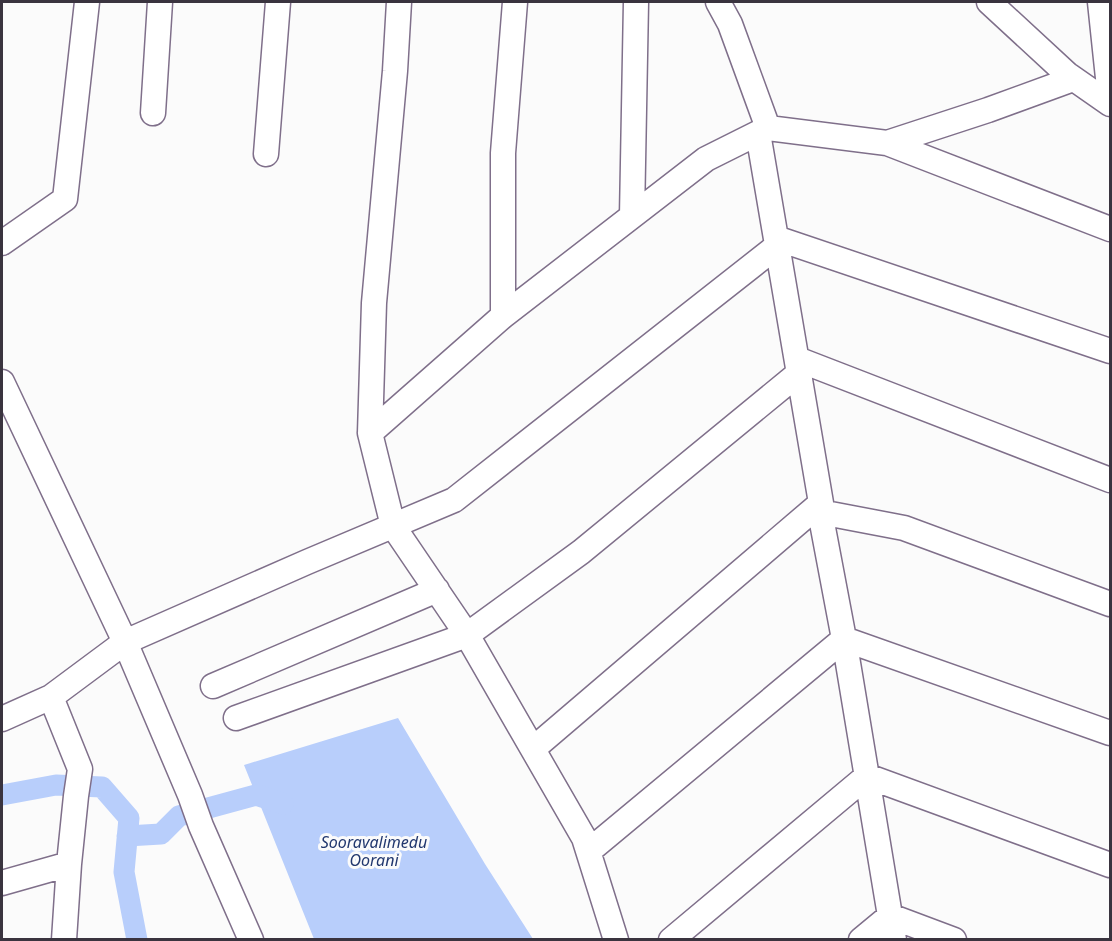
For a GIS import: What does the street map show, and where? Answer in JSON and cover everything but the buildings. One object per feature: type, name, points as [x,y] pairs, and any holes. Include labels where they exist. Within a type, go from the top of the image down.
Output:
[{"type":"street","points":[[2,243],[65,199],[87,2]]},
{"type":"street","points":[[153,113],[160,2]]},
{"type":"street","points":[[266,154],[278,2]]},
{"type":"street","points":[[399,2],[374,303],[370,433],[393,526],[467,635],[584,838],[616,939]]},
{"type":"street","points":[[503,316],[503,153],[515,2]]},
{"type":"street","points":[[632,216],[636,2]]},
{"type":"street","points":[[718,2],[729,24],[763,130],[777,242],[892,928]]},
{"type":"street","points":[[989,2],[1067,74],[1110,104]]},
{"type":"street","points":[[1100,2],[1110,97]]},
{"type":"street","points":[[887,143],[1073,79]]},
{"type":"street","points":[[370,433],[503,316],[632,216],[706,159],[763,130],[887,143],[1110,229]]},
{"type":"street","points":[[777,242],[1110,351]]},
{"type":"street","points":[[2,719],[51,697],[126,642],[454,500],[777,242]]},
{"type":"street","points":[[798,366],[1110,480]]},
{"type":"street","points":[[236,718],[467,635],[581,552],[798,366]]},
{"type":"street","points":[[2,381],[126,642],[250,939]]},
{"type":"street","points":[[820,507],[904,528],[1110,604]]},
{"type":"street","points":[[533,749],[820,507]]},
{"type":"street","points":[[213,686],[437,590]]},
{"type":"street","points":[[844,639],[1110,733]]},
{"type":"street","points":[[589,851],[844,639]]},
{"type":"street","points":[[51,697],[81,769],[69,864],[64,939]]},
{"type":"street","points":[[867,776],[1110,865]]},
{"type":"street","points":[[671,939],[867,776]]},
{"type":"street","points":[[2,883],[69,864]]},
{"type":"street","points":[[861,939],[892,928],[954,939]]},
{"type":"water","name":"Sooravalimedu Oorani","points":[[398,718],[485,864],[533,939],[314,939],[244,765]]},
{"type":"waterway","points":[[2,795],[56,785],[102,787],[129,818],[124,872],[137,940]]},
{"type":"waterway","points":[[127,836],[161,834],[179,816],[256,795],[283,804]]}]
